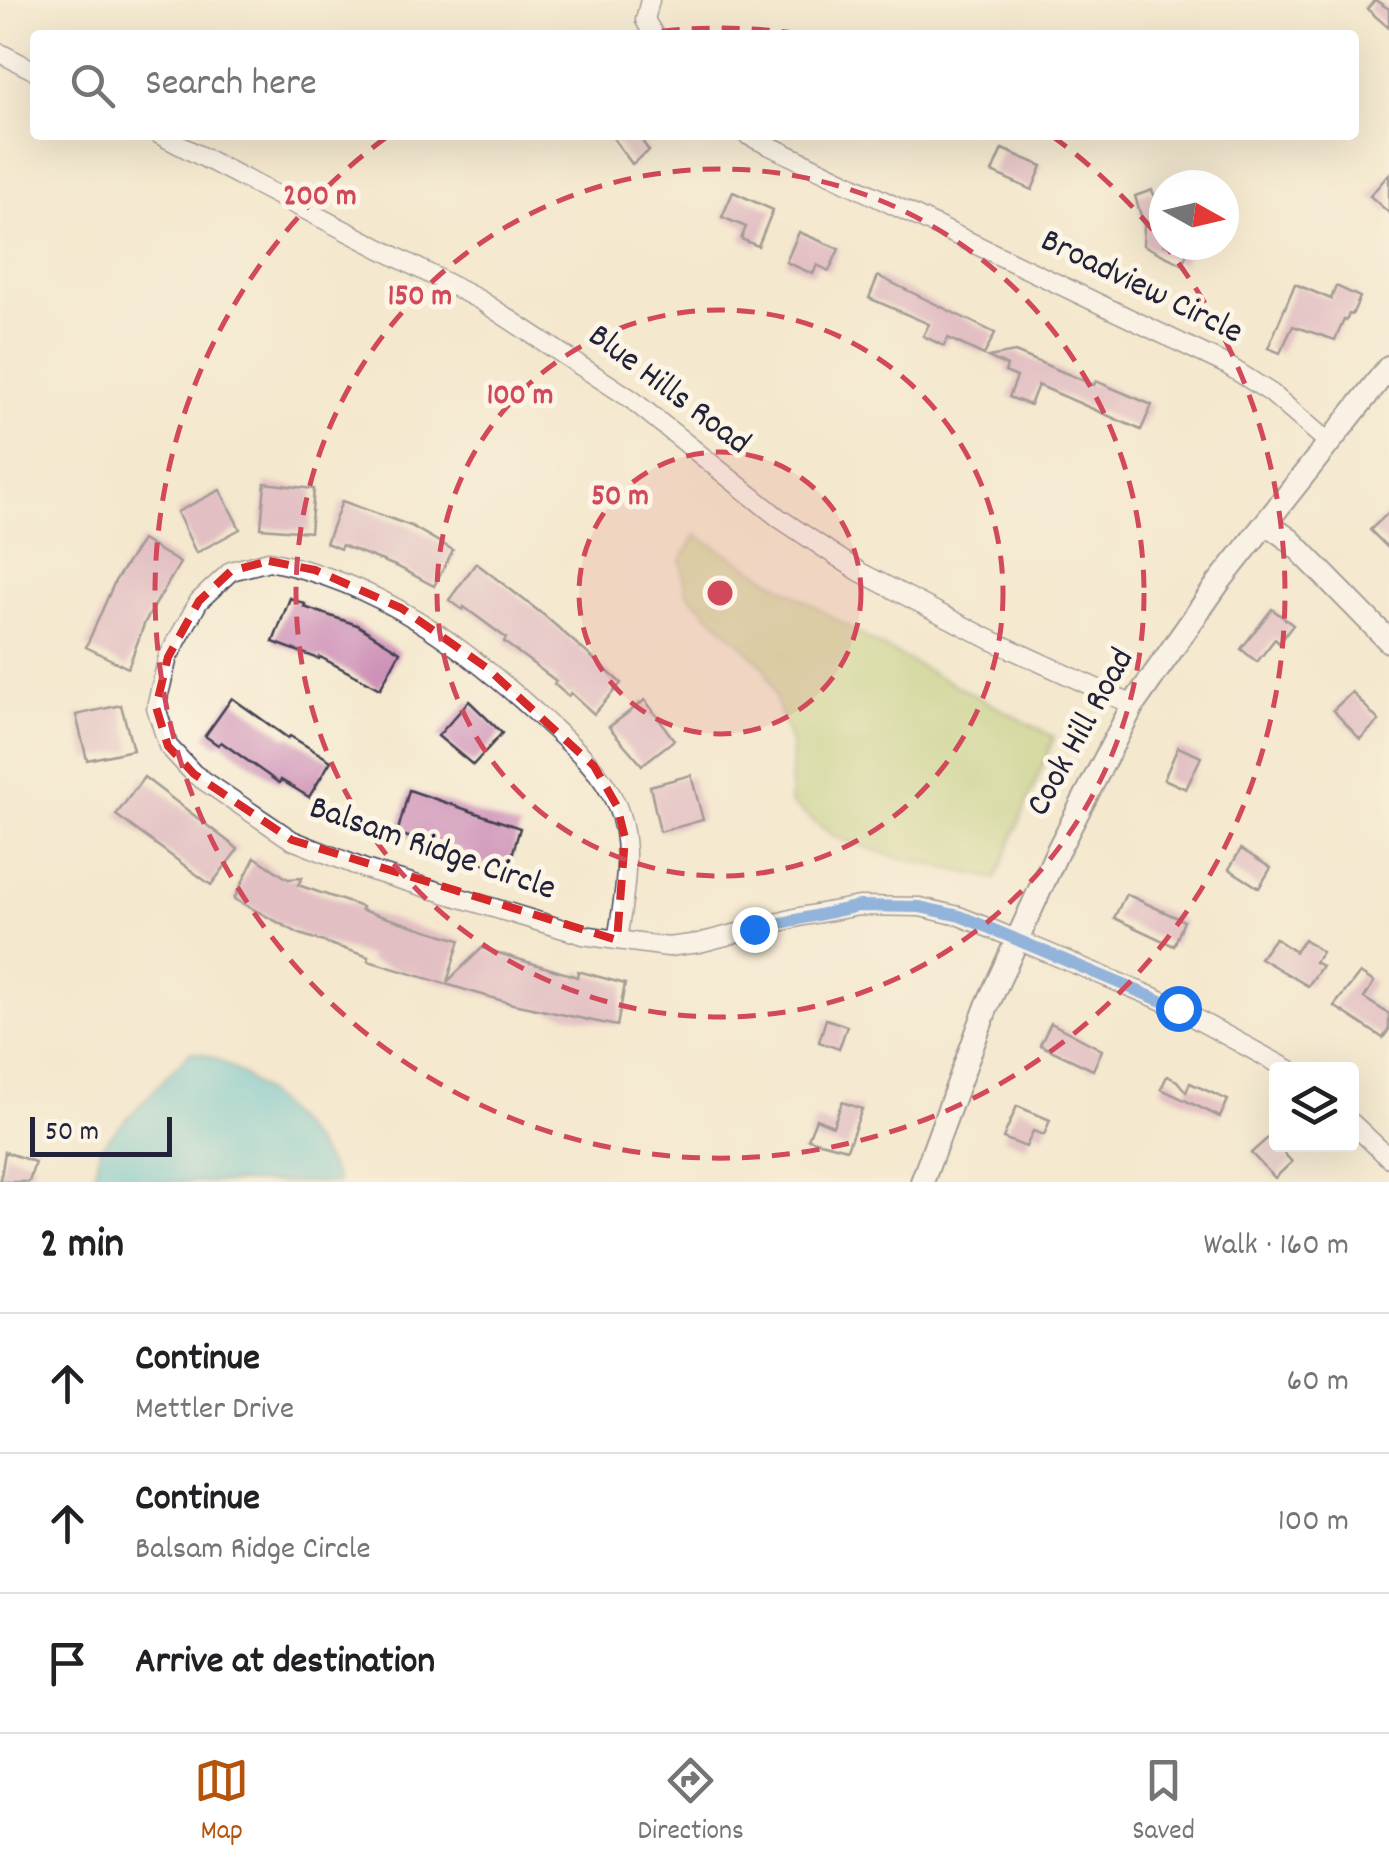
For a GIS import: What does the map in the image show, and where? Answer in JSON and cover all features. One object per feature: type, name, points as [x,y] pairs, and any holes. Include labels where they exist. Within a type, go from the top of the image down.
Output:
[{"type":"street","points":[[650,0],[645,20],[651,30]]},
{"type":"street","points":[[0,53],[30,68]]},
{"type":"street","name":"Blue Hills Road","points":[[170,140],[480,300],[631,400],[779,518],[860,572],[958,624],[1132,705]]},
{"type":"street","name":"Broadview Circle","points":[[757,140],[1227,365],[1271,393],[1329,443]]},
{"type":"street","name":"Cook Hill Road","points":[[922,1182],[968,1054],[1017,939],[1132,705],[1182,630],[1389,367]]},
{"type":"street","points":[[1266,523],[1290,540],[1389,641]]},
{"type":"street","name":"Balsam Ridge Circle","points":[[617,940],[625,838],[617,806],[594,766],[487,668],[401,608],[315,570],[269,560],[232,571],[200,601],[168,656],[156,708],[168,746],[194,774],[310,848],[365,869],[566,930],[617,940],[668,946],[699,943],[798,917],[859,906],[920,907],[960,916],[1163,1001],[1275,1062]]},
{"type":"street","points":[[1359,1130],[1389,1158]]},
{"type":"highlighted area","points":[[269,561],[315,570],[401,608],[487,668],[594,766],[617,806],[625,838],[617,940],[292,840],[194,774],[168,746],[156,707],[168,657],[199,601],[231,571]]},
{"type":"green space","points":[[696,535],[875,643],[1054,737],[996,879],[895,857],[835,837],[790,803],[792,746],[765,667],[687,593],[681,561]]},
{"type":"water","points":[[190,1052],[209,1056],[253,1082],[314,1144],[338,1182],[93,1182],[100,1147]]},
{"type":"building","points":[[1375,0],[1389,9],[1389,28],[1367,9]]},
{"type":"building","points":[[615,140],[641,140],[649,151],[632,164]]},
{"type":"building","points":[[1002,149],[1042,166],[1032,190],[992,172]]},
{"type":"building","points":[[1389,174],[1389,213],[1370,196]]},
{"type":"building","points":[[1149,191],[1149,248],[1143,245],[1144,226],[1135,196]]},
{"type":"building","points":[[733,192],[773,210],[758,246],[741,239],[746,227],[722,217]]},
{"type":"building","points":[[799,232],[839,249],[829,271],[817,265],[813,274],[786,262]]},
{"type":"building","points":[[878,276],[995,333],[984,355],[948,338],[944,346],[923,336],[929,324],[869,298]]},
{"type":"building","points":[[1295,284],[1331,299],[1336,286],[1360,297],[1335,340],[1293,326],[1280,353],[1268,348]]},
{"type":"building","points":[[1015,352],[1152,405],[1141,430],[1038,385],[1030,405],[1009,397],[1017,377],[1005,372],[1007,366],[988,357]]},
{"type":"building","points":[[265,483],[314,489],[310,532],[261,528]]},
{"type":"building","points":[[220,490],[240,529],[196,553],[177,512]]},
{"type":"building","points":[[342,501],[411,526],[453,550],[434,586],[398,567],[342,545],[340,549],[326,543]]},
{"type":"building","points":[[1389,512],[1389,549],[1370,530]]},
{"type":"building","points":[[142,540],[180,563],[145,622],[128,668],[86,647],[115,581]]},
{"type":"building","points":[[476,563],[545,616],[621,683],[594,714],[504,642],[506,638],[449,600]]},
{"type":"building","points":[[290,598],[305,604],[304,607],[357,625],[400,652],[380,689],[320,657],[273,642]]},
{"type":"building","points":[[1272,609],[1293,625],[1279,643],[1275,639],[1257,662],[1241,649]]},
{"type":"building","points":[[1352,692],[1379,721],[1360,739],[1333,710]]},
{"type":"building","points":[[232,698],[288,738],[331,761],[309,797],[281,780],[279,783],[221,742],[218,745],[205,736]]},
{"type":"building","points":[[645,700],[674,740],[642,765],[609,727]]},
{"type":"building","points":[[469,701],[502,733],[473,765],[438,736]]},
{"type":"building","points":[[121,705],[133,750],[87,760],[76,715]]},
{"type":"building","points":[[1178,747],[1201,757],[1186,789],[1164,779]]},
{"type":"building","points":[[691,775],[703,820],[660,832],[650,786]]},
{"type":"building","points":[[144,777],[238,849],[211,885],[116,815]]},
{"type":"building","points":[[409,790],[520,828],[508,869],[460,859],[463,851],[397,834]]},
{"type":"building","points":[[1241,849],[1271,868],[1259,888],[1229,869]]},
{"type":"building","points":[[255,857],[288,879],[302,878],[298,885],[362,907],[361,910],[460,940],[447,982],[482,948],[577,977],[578,971],[625,984],[617,1026],[513,1004],[368,961],[369,957],[300,934],[234,899]]},
{"type":"building","points":[[1126,894],[1184,921],[1174,946],[1114,918]]},
{"type":"building","points":[[1275,938],[1295,952],[1304,939],[1322,952],[1315,962],[1322,966],[1308,986],[1260,958]]},
{"type":"building","points":[[1360,973],[1374,982],[1364,998],[1389,1014],[1389,1029],[1383,1038],[1334,1006]]},
{"type":"building","points":[[826,1019],[847,1026],[839,1049],[819,1042]]},
{"type":"building","points":[[1051,1023],[1102,1050],[1093,1070],[1040,1045]]},
{"type":"building","points":[[1167,1076],[1186,1092],[1190,1083],[1228,1100],[1220,1117],[1161,1089]]},
{"type":"building","points":[[842,1102],[862,1109],[847,1149],[808,1139],[816,1119],[833,1126]]},
{"type":"building","points":[[1017,1106],[1050,1120],[1044,1135],[1033,1131],[1026,1147],[1003,1138]]},
{"type":"building","points":[[1269,1137],[1269,1152],[1283,1152],[1292,1162],[1275,1178],[1251,1153]]},
{"type":"building","points":[[5,1152],[35,1162],[29,1182],[0,1182]]},
{"type":"route","points":[[754,929],[859,906],[920,907],[960,916],[1178,1008]]}]
